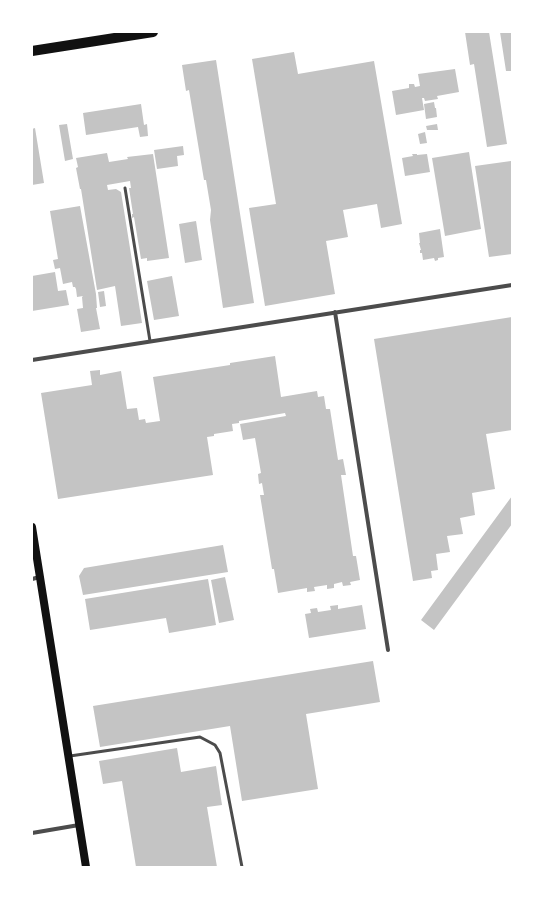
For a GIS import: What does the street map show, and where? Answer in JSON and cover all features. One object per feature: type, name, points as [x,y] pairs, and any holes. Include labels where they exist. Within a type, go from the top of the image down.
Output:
[{"type":"main road","points":[[32,52],[153,32]]},
{"type":"main road","points":[[32,527],[36,578],[80,825],[86,867]]},
{"type":"street","points":[[32,360],[512,285]]},
{"type":"street","points":[[335,312],[388,650]]},
{"type":"street","points":[[32,833],[80,825]]},
{"type":"lane","points":[[125,188],[150,341]]},
{"type":"lane","points":[[68,757],[200,737],[215,745],[220,753],[242,867]]},
{"type":"building","points":[[465,32],[489,32],[507,144],[487,147],[474,64],[470,65]]},
{"type":"building","points":[[500,32],[512,32],[512,71],[506,71]]},
{"type":"building","points":[[294,52],[298,74],[374,61],[402,224],[381,228],[377,204],[343,210],[348,237],[326,241],[335,294],[265,306],[249,208],[276,204],[252,59]]},
{"type":"building","points":[[216,60],[254,303],[223,308],[210,220],[211,210],[206,180],[204,180],[189,90],[186,91],[182,65]]},
{"type":"building","points":[[455,69],[459,92],[437,96],[438,99],[425,101],[424,98],[422,98],[424,110],[396,115],[392,91],[409,88],[409,84],[414,84],[415,87],[420,86],[418,74]]},
{"type":"building","points":[[434,102],[437,117],[426,119],[424,104]]},
{"type":"building","points":[[141,104],[144,125],[147,124],[148,136],[140,137],[138,127],[86,135],[83,113]]},
{"type":"building","points":[[67,124],[73,159],[65,161],[59,125]]},
{"type":"building","points":[[437,124],[438,130],[427,130],[426,126]]},
{"type":"building","points":[[35,128],[44,183],[32,185],[32,129]]},
{"type":"building","points":[[425,132],[427,143],[420,144],[418,134]]},
{"type":"building","points":[[183,146],[184,155],[177,156],[178,166],[157,169],[154,150]]},
{"type":"building","points":[[469,152],[481,229],[445,236],[432,158]]},
{"type":"building","points":[[107,153],[109,162],[128,159],[127,157],[153,154],[169,258],[147,261],[147,258],[141,259],[134,217],[132,218],[133,214],[129,188],[131,188],[130,181],[107,185],[108,190],[116,189],[121,192],[142,323],[121,326],[115,286],[97,290],[81,189],[76,168],[78,167],[76,158]]},
{"type":"building","points":[[412,154],[427,154],[430,172],[405,176],[402,158],[413,156]]},
{"type":"building","points":[[511,161],[512,254],[489,257],[475,166]]},
{"type":"building","points":[[80,206],[96,294],[96,308],[100,329],[81,332],[77,309],[83,308],[83,296],[77,297],[76,289],[73,287],[72,282],[63,284],[60,268],[55,269],[53,260],[58,259],[50,211]]},
{"type":"building","points":[[196,221],[202,260],[185,263],[179,224]]},
{"type":"building","points":[[440,229],[444,257],[438,258],[438,260],[435,261],[434,258],[423,260],[422,253],[420,253],[419,233]]},
{"type":"building","points":[[55,272],[58,291],[66,290],[69,305],[32,311],[32,276]]},
{"type":"building","points":[[172,276],[179,316],[154,320],[147,281]]},
{"type":"building","points":[[104,291],[106,306],[100,307],[98,292]]},
{"type":"building","points":[[512,317],[512,430],[486,434],[495,489],[472,493],[475,515],[460,518],[463,534],[447,536],[450,552],[436,554],[438,570],[431,571],[432,578],[413,581],[374,339]]},
{"type":"building","points":[[275,356],[281,397],[317,391],[318,397],[324,396],[326,409],[330,409],[338,460],[343,459],[346,475],[341,475],[353,556],[356,556],[360,580],[350,582],[351,585],[343,586],[342,582],[334,584],[334,588],[327,589],[327,585],[314,587],[315,591],[307,592],[307,588],[278,593],[274,569],[272,569],[260,495],[264,495],[262,483],[259,484],[258,474],[261,473],[255,438],[243,440],[240,424],[286,416],[285,413],[239,421],[239,423],[232,424],[233,431],[214,434],[214,436],[207,437],[213,475],[58,499],[41,393],[92,385],[90,371],[100,370],[100,375],[121,371],[127,409],[137,408],[139,420],[145,419],[146,423],[160,421],[153,377],[230,365],[230,363]]},
{"type":"building","points":[[512,496],[512,524],[434,630],[421,620]]},
{"type":"building","points":[[223,545],[228,572],[83,595],[79,576],[84,568]]},
{"type":"building","points":[[225,577],[234,620],[219,623],[211,580]]},
{"type":"building","points":[[208,579],[216,625],[169,633],[166,618],[90,630],[85,599]]},
{"type":"building","points":[[338,605],[338,609],[362,605],[366,629],[309,638],[305,614],[311,613],[310,609],[317,608],[318,612],[331,610],[330,606]]},
{"type":"building","points":[[373,661],[380,702],[306,714],[318,789],[242,801],[230,726],[100,747],[93,706]]},
{"type":"building","points":[[177,748],[181,772],[216,766],[222,805],[207,807],[217,867],[136,867],[122,781],[103,784],[99,761]]}]
